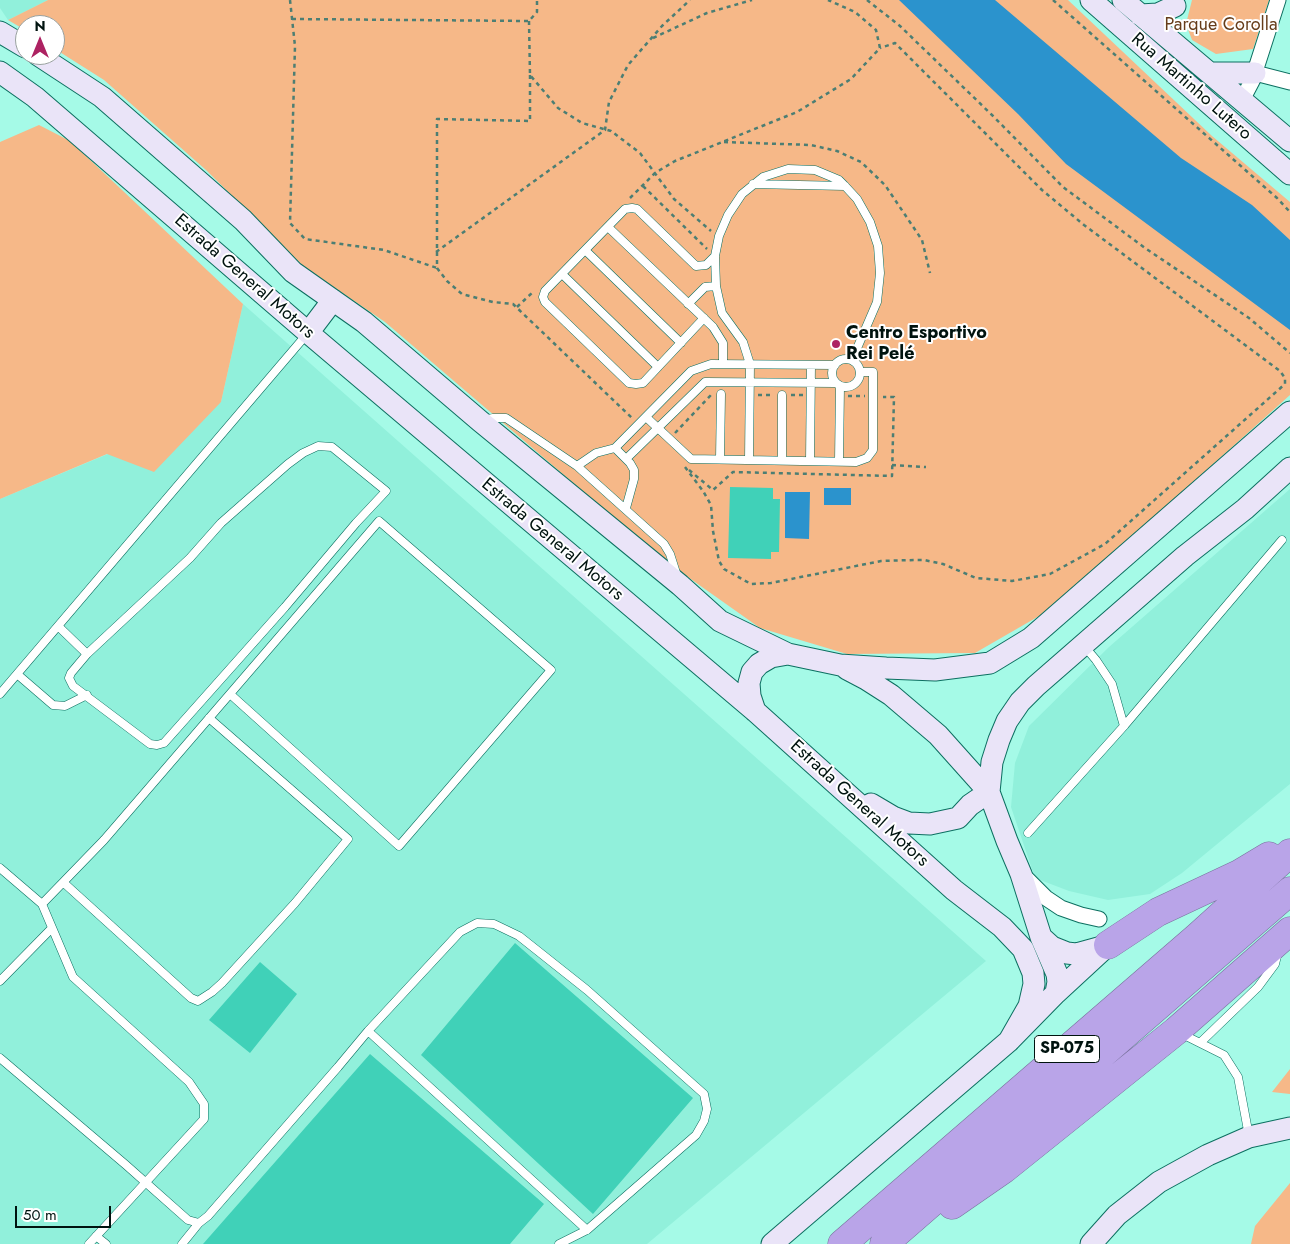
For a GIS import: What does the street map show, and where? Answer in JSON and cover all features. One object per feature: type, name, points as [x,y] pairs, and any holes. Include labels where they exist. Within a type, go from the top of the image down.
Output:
[{"type":"highway","points":[[1108,945],[1158,912],[1239,874],[1290,840]]},
{"type":"highway","name":"SP-075","points":[[842,1244],[1197,937],[1290,852]]},
{"type":"highway","name":"SP-075","points":[[884,1244],[1290,891]]},
{"type":"highway","points":[[896,1244],[1004,1169],[1176,1031],[1286,934]]},
{"type":"main road","name":"Rua Martinho Lutero","points":[[1091,0],[1290,174]]},
{"type":"main road","name":"Rua Martinho Lutero","points":[[1123,0],[1290,141]]},
{"type":"main road","points":[[1140,15],[1158,14],[1175,3]]},
{"type":"main road","points":[[0,32],[15,41]]},
{"type":"main road","points":[[1159,59],[1166,38]]},
{"type":"main road","name":"Estrada General Motors","points":[[53,65],[102,97],[242,220],[293,272],[364,322],[480,421],[680,585],[720,621],[788,654],[840,666]]},
{"type":"main road","name":"Estrada General Motors","points":[[0,72],[35,97],[308,333],[755,711],[954,890],[1002,927],[1023,949],[1033,973],[1034,984],[1029,1006],[1008,1041]]},
{"type":"main road","points":[[1211,73],[1255,73]]},
{"type":"main road","points":[[1227,118],[1242,100]]},
{"type":"main road","points":[[308,333],[333,300]]},
{"type":"main road","points":[[840,666],[935,670],[990,663],[1031,638],[1290,412]]},
{"type":"main road","points":[[817,768],[893,817],[910,823],[930,824],[958,818],[970,805],[989,792],[992,762],[999,740],[1007,721],[1020,702],[1185,556],[1245,509],[1290,468]]},
{"type":"main road","points":[[755,711],[750,696],[749,682],[752,672],[764,660],[788,654]]},
{"type":"main road","points":[[840,666],[866,679],[891,695],[938,735],[989,792],[1021,874],[1041,937],[1057,974],[1056,993]]},
{"type":"main road","points":[[1041,937],[1052,947],[1067,953],[1076,954],[1108,945]]},
{"type":"main road","points":[[772,1244],[1008,1041],[1108,945]]},
{"type":"main road","points":[[1091,1244],[1117,1215],[1160,1182],[1208,1155],[1249,1137],[1290,1128]]},
{"type":"street","points":[[1242,100],[1255,73],[1278,0]]},
{"type":"street","points":[[1166,38],[1175,3]]},
{"type":"street","points":[[1255,73],[1290,82]]},
{"type":"street","points":[[1021,874],[1046,898],[1061,908],[1098,919]]},
{"type":"lane","points":[[749,460],[750,364],[743,342],[722,313],[716,286],[714,256],[719,236],[728,215],[742,194],[763,177],[788,168],[815,170],[839,180],[857,200],[870,222],[878,246],[880,273],[877,302],[852,360]]},
{"type":"lane","points":[[753,184],[845,186]]},
{"type":"lane","points":[[704,318],[642,383],[636,384],[629,383],[545,302],[543,297],[545,291],[625,209],[637,209],[696,266],[706,265],[714,256]]},
{"type":"lane","points":[[608,227],[713,327],[723,343],[723,364]]},
{"type":"lane","points":[[585,250],[681,343]]},
{"type":"lane","points":[[562,274],[658,366]]},
{"type":"lane","points":[[688,304],[705,287],[716,286]]},
{"type":"lane","points":[[0,694],[308,333]]},
{"type":"lane","points":[[577,466],[596,452],[615,448],[691,372],[711,364],[835,365],[843,360],[852,360],[856,363],[860,372],[860,377],[854,384],[845,387],[838,384],[811,382],[705,382],[626,459]]},
{"type":"lane","points":[[810,461],[811,365]]},
{"type":"lane","points":[[835,365],[832,374],[838,384],[840,461]]},
{"type":"lane","points":[[646,417],[691,459],[856,462],[867,458],[873,450],[873,372],[860,372]]},
{"type":"lane","points":[[720,459],[721,394]]},
{"type":"lane","points":[[782,395],[782,460]]},
{"type":"lane","points":[[480,421],[492,418],[506,418],[577,466],[664,544],[670,554],[680,585]]},
{"type":"lane","points":[[318,446],[332,447],[386,491],[356,522],[285,607],[164,743],[150,744],[73,686],[70,678],[71,673],[87,654],[190,558],[221,523],[303,452],[318,446]]},
{"type":"lane","points":[[615,448],[630,463],[634,470],[634,479],[626,508]]},
{"type":"lane","points":[[42,904],[104,840],[209,718],[380,521],[551,670],[399,846],[230,694]]},
{"type":"lane","points":[[1028,833],[1124,726],[1282,540]]},
{"type":"lane","points":[[58,626],[87,654]]},
{"type":"lane","points":[[1083,645],[1112,684],[1124,726]]},
{"type":"lane","points":[[17,674],[54,704],[65,706],[87,695]]},
{"type":"lane","points":[[64,883],[191,998],[198,1001],[212,992],[222,982],[295,902],[348,839],[209,718]]},
{"type":"lane","points":[[0,868],[42,904],[73,977],[190,1082],[204,1104],[204,1119],[89,1244]]},
{"type":"lane","points":[[182,1244],[368,1031],[460,932],[477,923],[494,924],[519,936],[587,990],[704,1094],[707,1109],[704,1121],[696,1135],[588,1230],[559,1244]]},
{"type":"lane","points":[[0,981],[52,928]]},
{"type":"lane","points":[[1201,1042],[1258,987],[1275,964],[1286,934]]},
{"type":"lane","points":[[368,1031],[588,1230]]},
{"type":"lane","points":[[1176,1031],[1224,1055],[1238,1077],[1249,1137]]},
{"type":"lane","points":[[0,1058],[188,1220],[199,1223]]},
{"type":"lane","points":[[96,1236],[106,1244]]},
{"type":"path","points":[[290,0],[295,46],[290,223],[306,238],[384,250],[436,268]]},
{"type":"path","points":[[537,0],[537,12],[529,21],[530,75],[558,108],[582,123],[611,131],[640,153],[674,199],[708,229],[719,236]]},
{"type":"path","points":[[436,252],[605,130],[609,102],[628,65],[690,0]]},
{"type":"path","points":[[652,38],[707,13],[752,0]]},
{"type":"path","points":[[828,0],[855,12],[876,30],[880,48]]},
{"type":"path","points":[[867,0],[900,26],[1063,187],[1144,248],[1250,318],[1290,352]]},
{"type":"path","points":[[1053,0],[1277,198],[1290,212]]},
{"type":"path","points":[[292,19],[529,21]]},
{"type":"path","points":[[655,174],[676,161],[797,112],[851,79],[880,48],[895,43],[1042,190],[1084,225],[1280,371],[1285,378],[1285,384],[1105,544],[1050,574],[1012,581],[976,578],[943,564],[914,560],[881,561],[771,583],[751,584],[724,569],[720,561],[713,531],[711,505],[704,491],[684,466]]},
{"type":"path","points":[[642,186],[714,256]]},
{"type":"path","points":[[892,465],[926,467]]},
{"type":"shaded area","points":[[0,0],[48,0],[8,20],[0,8]]},
{"type":"shaded area","points":[[243,304],[986,961],[647,1244],[0,1244],[0,499],[108,454],[221,402]]},
{"type":"shaded area","points":[[1290,489],[1290,784],[1182,873],[1150,894],[1108,900],[1069,891],[1035,878],[1011,807],[1015,763],[1029,726],[1109,647]]},
{"type":"green space","name":"Centro Esportivo Rei Pelé","points":[[48,0],[1068,0],[1212,136],[1290,202],[1290,395],[1053,608],[975,653],[847,654],[760,628],[661,558],[385,322],[303,266],[206,170],[104,80],[65,55],[65,15],[18,15]]},
{"type":"green space","name":"Parque Corolla","points":[[1192,0],[1269,0],[1253,49],[1216,54],[1192,40],[1186,24]]},
{"type":"green space","name":"Centro Esportivo Rei Pelé","points":[[15,16],[15,24],[8,20]]},
{"type":"green space","points":[[39,125],[70,141],[243,304],[221,402],[154,472],[107,454],[0,499],[0,142]]},
{"type":"green space","points":[[1290,1069],[1290,1094],[1272,1092]]},
{"type":"green space","points":[[1290,1183],[1290,1244],[1251,1244],[1255,1226]]},
{"type":"water","points":[[899,0],[995,0],[1181,158],[1252,205],[1290,240],[1290,330],[1066,164],[1018,114]]},
{"type":"water","points":[[824,488],[851,488],[851,505],[824,505]]},
{"type":"water","points":[[785,492],[810,492],[809,539],[785,538]]},
{"type":"building","points":[[730,487],[773,488],[773,499],[780,499],[779,552],[771,552],[771,559],[728,558]]},
{"type":"building","points":[[515,943],[693,1098],[593,1214],[421,1055]]},
{"type":"building","points":[[260,962],[297,994],[250,1053],[209,1020]]},
{"type":"building","points":[[370,1054],[544,1204],[510,1244],[203,1244]]},
{"type":"place","name":"Centro Esportivo Rei Pelé","points":[[836,344]]}]
